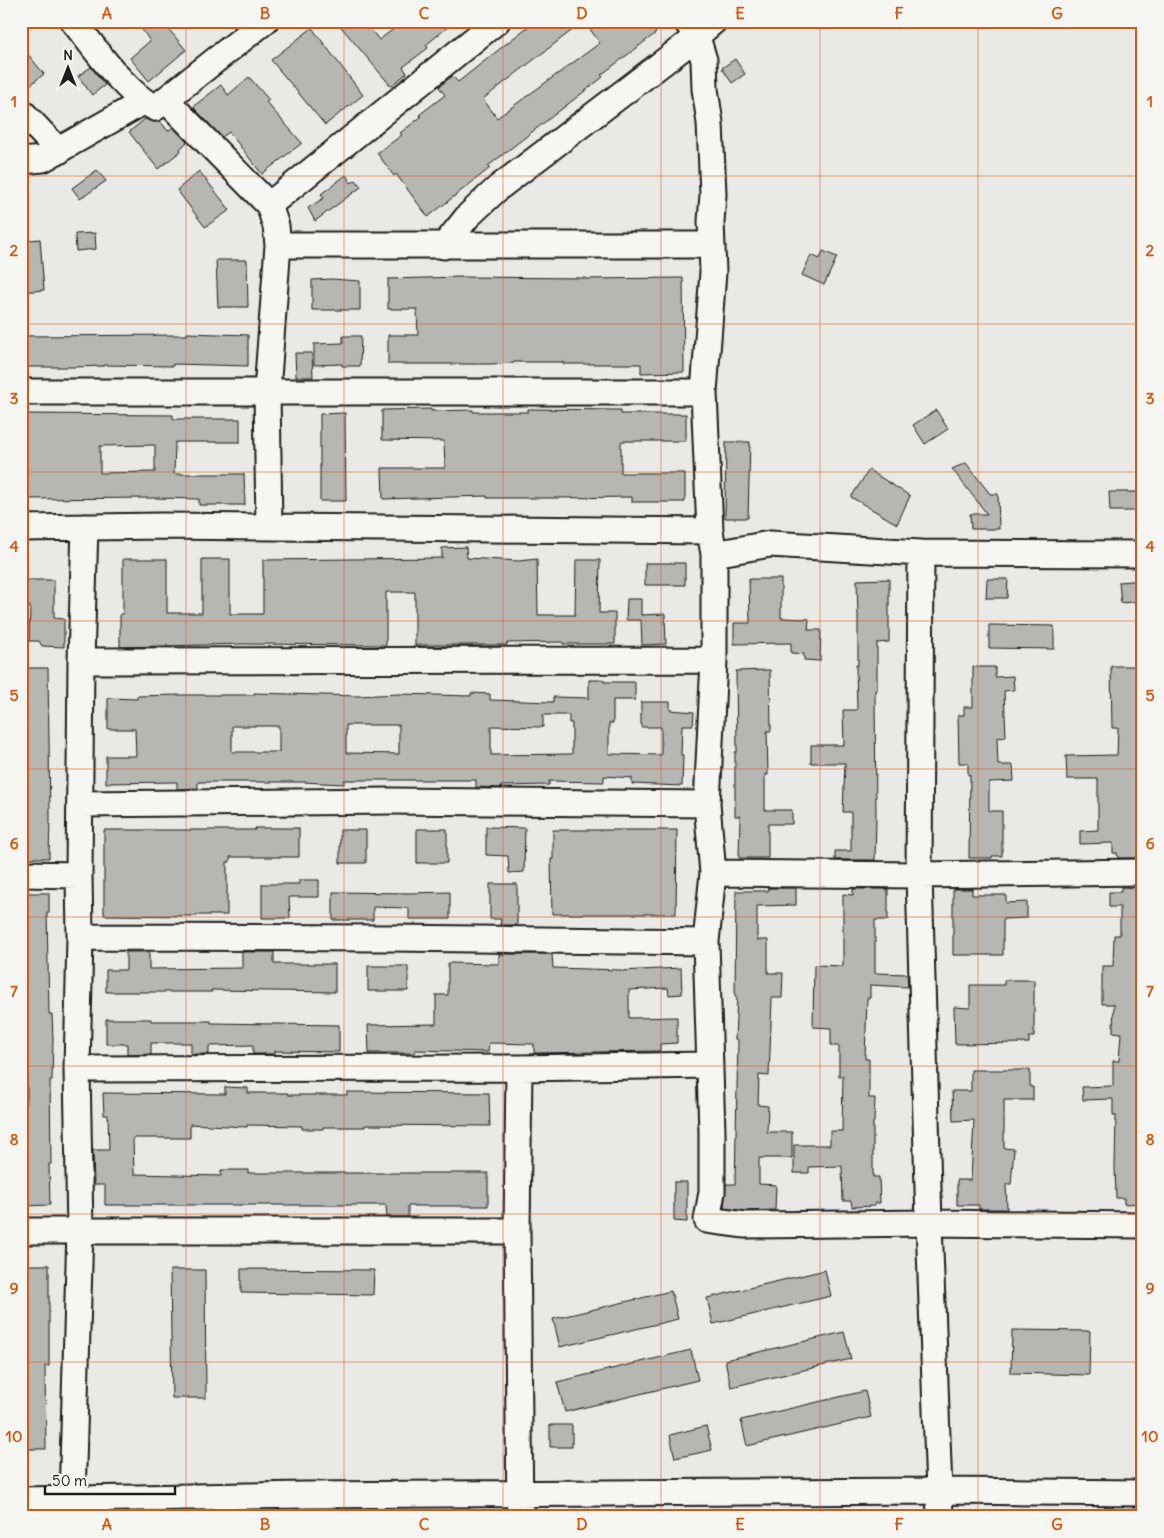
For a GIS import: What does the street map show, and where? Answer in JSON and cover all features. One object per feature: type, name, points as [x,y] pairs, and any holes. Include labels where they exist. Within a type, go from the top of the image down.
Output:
[{"type":"street","points":[[73,21],[131,92],[155,101],[269,205],[276,226],[278,245],[268,392],[270,527]]},
{"type":"street","points":[[21,161],[42,159],[155,101],[265,21]]},
{"type":"street","points":[[269,205],[497,21]]},
{"type":"street","points":[[699,26],[710,123],[713,194],[711,245],[713,272],[704,392],[712,543],[714,660],[707,804],[713,873],[706,942],[712,1132],[712,1192],[707,1220],[745,1225],[929,1223],[1143,1224]]},
{"type":"street","points":[[444,246],[468,216],[498,188],[686,45],[699,26]]},
{"type":"street","points":[[21,111],[59,151]]},
{"type":"street","points":[[278,245],[711,245]]},
{"type":"street","points":[[21,392],[704,392]]},
{"type":"street","points":[[21,528],[270,527],[770,544],[921,553],[1143,554]]},
{"type":"street","points":[[72,1508],[80,1232],[77,1069],[80,937],[78,874],[85,528]]},
{"type":"street","points":[[921,553],[919,875],[940,1517]]},
{"type":"street","points":[[81,661],[714,660]]},
{"type":"street","points":[[80,804],[391,801],[707,804]]},
{"type":"street","points":[[713,873],[919,875],[1143,872]]},
{"type":"street","points":[[21,874],[78,874]]},
{"type":"street","points":[[80,937],[706,942]]},
{"type":"street","points":[[77,1069],[519,1068],[709,1065]]},
{"type":"street","points":[[519,1068],[520,1506]]},
{"type":"street","points":[[21,1232],[518,1231]]},
{"type":"street","points":[[21,1500],[72,1508],[520,1506],[939,1491],[1143,1493]]},
{"type":"building","points":[[136,21],[162,21],[186,50],[149,81],[130,58],[150,41]]},
{"type":"building","points":[[336,21],[364,21],[379,40],[404,21],[455,21],[426,45],[428,48],[403,67],[407,73],[391,86]]},
{"type":"building","points":[[535,21],[584,21],[647,21],[656,33],[601,75],[603,77],[488,166],[490,168],[428,217],[396,174],[394,176],[377,153],[402,135],[400,133],[421,117],[419,115],[445,95],[439,87],[452,76],[458,82]],"holes":[[[584,21],[600,43],[497,118],[483,99]]]},
{"type":"building","points":[[312,28],[363,95],[325,125],[271,60]]},
{"type":"building","points":[[21,46],[44,74],[21,92]]},
{"type":"building","points":[[735,59],[745,74],[732,83],[722,68]]},
{"type":"building","points":[[91,67],[105,85],[92,95],[78,76]]},
{"type":"building","points":[[249,77],[269,100],[266,102],[302,143],[262,174],[229,132],[222,137],[194,106],[221,85],[228,95]]},
{"type":"building","points":[[145,119],[155,122],[160,121],[168,131],[173,127],[187,142],[180,149],[181,151],[158,169],[129,132]]},
{"type":"building","points":[[97,170],[106,181],[80,199],[72,188]]},
{"type":"building","points":[[199,171],[230,210],[205,227],[177,190]]},
{"type":"building","points":[[346,175],[351,183],[356,180],[361,187],[315,221],[308,208],[324,198],[321,194]]},
{"type":"building","points":[[95,233],[96,249],[76,251],[75,234]]},
{"type":"building","points":[[40,239],[44,290],[21,292],[21,241]]},
{"type":"building","points":[[823,251],[837,257],[824,285],[802,275],[811,255],[820,259]]},
{"type":"building","points":[[216,260],[247,260],[248,307],[218,307]]},
{"type":"building","points":[[461,277],[683,278],[684,372],[641,373],[641,364],[514,362],[490,364],[388,364],[388,335],[418,335],[417,309],[388,309],[388,279]]},
{"type":"building","points":[[312,280],[360,281],[360,310],[312,310]]},
{"type":"building","points":[[187,333],[248,335],[248,366],[173,364],[173,366],[21,367],[21,336],[187,335]]},
{"type":"building","points":[[343,336],[361,336],[360,366],[342,366],[342,364],[314,365],[314,344],[343,343]]},
{"type":"building","points":[[295,353],[312,353],[313,377],[296,377]]},
{"type":"building","points":[[431,409],[431,411],[473,410],[473,412],[528,412],[528,409],[621,410],[621,414],[686,414],[686,441],[622,441],[621,443],[621,473],[685,473],[685,502],[632,502],[632,497],[487,498],[487,496],[383,499],[382,468],[445,468],[444,441],[382,440],[382,410]]},
{"type":"building","points":[[936,410],[948,429],[925,444],[913,425]]},
{"type":"building","points":[[345,413],[346,501],[320,501],[320,414]]},
{"type":"building","points":[[21,414],[173,415],[173,419],[240,419],[240,442],[175,442],[174,474],[244,474],[245,505],[199,505],[199,499],[21,499]],"holes":[[[155,445],[155,472],[100,473],[100,446]]]},
{"type":"building","points":[[726,442],[750,442],[748,518],[725,518]]},
{"type":"building","points":[[966,463],[990,494],[998,494],[999,529],[971,529],[970,514],[987,514],[952,469]]},
{"type":"building","points":[[869,470],[910,496],[897,524],[851,497]]},
{"type":"building","points":[[1109,492],[1143,492],[1143,511],[1110,511]]},
{"type":"building","points":[[466,547],[467,558],[519,561],[537,559],[538,615],[575,615],[576,560],[600,560],[599,613],[615,613],[615,644],[563,644],[563,642],[507,643],[507,645],[415,645],[415,592],[386,592],[386,645],[243,644],[120,647],[120,614],[123,614],[123,559],[167,559],[167,613],[202,613],[202,559],[230,559],[230,614],[263,614],[263,560],[442,558],[442,548]]},
{"type":"building","points":[[645,563],[685,563],[685,585],[645,585]]},
{"type":"building","points":[[749,579],[781,579],[781,618],[809,619],[808,630],[821,630],[820,661],[804,660],[804,654],[791,653],[791,643],[734,644],[734,623],[750,623]]},
{"type":"building","points":[[889,579],[889,642],[877,643],[877,690],[875,690],[875,860],[835,860],[835,851],[851,851],[851,812],[843,812],[845,763],[811,763],[811,745],[844,745],[843,710],[857,710],[857,580]]},
{"type":"building","points":[[987,579],[1008,579],[1007,598],[986,598]]},
{"type":"building","points":[[21,580],[54,580],[54,618],[64,619],[64,647],[42,646],[39,641],[29,641],[30,606],[21,606]]},
{"type":"building","points":[[1143,580],[1143,601],[1121,603],[1119,582]]},
{"type":"building","points":[[627,599],[641,599],[641,615],[665,614],[666,644],[642,645],[641,620],[626,620]]},
{"type":"building","points":[[989,625],[1054,626],[1054,649],[989,648]]},
{"type":"building","points":[[1111,666],[1143,666],[1141,858],[1118,858],[1117,853],[1113,853],[1113,843],[1080,844],[1080,831],[1098,830],[1098,779],[1067,779],[1066,756],[1117,755],[1118,728],[1112,728]]},
{"type":"building","points":[[973,667],[995,667],[995,677],[1013,676],[1014,690],[1004,691],[1006,737],[997,738],[998,765],[1013,765],[1014,781],[989,782],[989,811],[1002,811],[1002,856],[992,856],[992,858],[969,858],[970,775],[968,775],[968,763],[959,763],[958,715],[964,715],[964,707],[973,707]]},
{"type":"building","points":[[21,668],[48,668],[49,858],[25,858],[25,845],[28,845],[28,817],[26,817],[25,812],[27,729],[21,729]]},
{"type":"building","points":[[770,670],[771,731],[767,731],[768,775],[765,775],[765,810],[792,810],[792,824],[768,824],[768,858],[739,858],[740,816],[735,816],[735,752],[737,752],[736,671]]},
{"type":"building","points":[[589,680],[635,682],[635,700],[613,700],[613,723],[609,723],[609,754],[661,755],[661,727],[641,727],[641,702],[670,702],[670,710],[694,712],[693,725],[682,725],[682,786],[632,784],[632,778],[604,776],[604,782],[549,781],[549,785],[501,786],[501,788],[476,787],[476,780],[344,780],[344,784],[198,782],[198,788],[177,789],[177,782],[106,783],[106,756],[136,756],[135,729],[108,729],[108,698],[137,699],[137,696],[254,695],[254,693],[357,696],[399,694],[471,696],[471,693],[490,694],[490,700],[553,702],[553,697],[589,698]],"holes":[[[543,715],[569,715],[569,723],[572,723],[572,754],[491,755],[491,726],[543,727]],[[346,725],[399,725],[399,754],[346,753]],[[232,726],[279,726],[279,752],[232,752]]]},
{"type":"building","points":[[486,827],[525,828],[524,872],[509,873],[508,856],[486,855]]},
{"type":"building","points":[[255,828],[299,828],[299,857],[230,857],[230,862],[227,862],[227,915],[104,915],[104,830],[255,830]]},
{"type":"building","points":[[417,829],[447,829],[447,863],[417,863]]},
{"type":"building","points":[[340,830],[366,830],[366,863],[340,863]]},
{"type":"building","points":[[553,830],[677,830],[676,914],[552,914],[551,859],[553,859]]},
{"type":"building","points":[[299,880],[319,880],[319,897],[289,897],[290,918],[262,918],[262,884],[299,884]]},
{"type":"building","points":[[490,884],[517,884],[517,925],[500,925],[501,919],[490,919]]},
{"type":"building","points":[[1121,887],[1143,888],[1143,1203],[1124,1204],[1124,1198],[1116,1198],[1116,1115],[1113,1115],[1113,1099],[1083,1100],[1082,1087],[1113,1086],[1113,1061],[1119,1061],[1121,1033],[1113,1032],[1114,1004],[1102,1004],[1102,966],[1113,966],[1114,935],[1120,935],[1120,907],[1109,907],[1109,892],[1121,892]]},
{"type":"building","points":[[768,888],[796,888],[796,905],[757,906],[757,940],[768,940],[768,973],[783,973],[782,998],[772,998],[769,1076],[759,1075],[758,1105],[768,1106],[767,1132],[792,1132],[792,1158],[759,1158],[759,1184],[776,1185],[775,1210],[746,1211],[724,1208],[726,1184],[735,1184],[738,1040],[735,1039],[737,997],[735,997],[736,891],[768,891]]},
{"type":"building","points":[[853,889],[888,889],[888,920],[875,920],[875,973],[907,974],[908,987],[870,985],[870,998],[867,998],[865,1059],[869,1059],[869,1098],[875,1098],[873,1177],[879,1177],[880,1203],[875,1203],[875,1206],[852,1207],[851,1201],[843,1201],[842,1166],[809,1167],[809,1173],[794,1173],[794,1145],[830,1145],[830,1131],[842,1131],[843,1076],[839,1076],[839,1046],[831,1046],[831,1028],[813,1027],[814,965],[843,966],[843,894],[853,895]]},
{"type":"building","points":[[953,889],[972,889],[972,895],[1006,895],[1006,903],[1027,902],[1027,918],[1003,919],[1003,955],[953,955]]},
{"type":"building","points":[[333,892],[450,892],[450,919],[409,919],[409,908],[373,907],[373,920],[333,920]]},
{"type":"building","points":[[21,893],[49,893],[49,913],[47,913],[49,1014],[52,1014],[53,1039],[52,1080],[50,1080],[50,1205],[24,1206],[24,1201],[21,1201],[21,1104],[27,1104],[27,1077],[21,1077],[21,1061],[25,1061],[25,1034],[21,1034]]},
{"type":"building","points":[[126,952],[149,952],[149,969],[242,968],[242,952],[274,952],[274,964],[335,964],[335,992],[211,990],[212,992],[106,992],[106,970],[126,970]]},
{"type":"building","points":[[499,954],[552,954],[553,968],[621,971],[681,968],[682,994],[669,995],[668,988],[629,990],[629,1018],[677,1017],[677,1043],[660,1044],[660,1051],[534,1053],[534,1044],[489,1043],[488,1052],[415,1050],[415,1053],[369,1053],[368,1025],[436,1024],[436,995],[448,995],[448,963],[499,964]]},
{"type":"building","points":[[368,966],[408,966],[408,991],[368,991]]},
{"type":"building","points":[[1004,980],[1034,980],[1034,1037],[1029,1037],[1029,1043],[955,1044],[954,1007],[970,1008],[970,985],[1004,985]]},
{"type":"building","points":[[106,1019],[339,1025],[339,1052],[275,1051],[275,1054],[253,1054],[253,1045],[209,1046],[209,1054],[191,1054],[191,1043],[151,1043],[151,1054],[127,1055],[127,1044],[106,1044]]},
{"type":"building","points":[[971,1070],[1030,1070],[1030,1087],[1033,1087],[1033,1100],[1004,1100],[1004,1148],[1014,1149],[1011,1184],[1006,1184],[1007,1209],[979,1209],[979,1205],[957,1205],[957,1180],[971,1180],[974,1120],[953,1121],[952,1091],[971,1091]]},
{"type":"building","points":[[225,1087],[248,1088],[248,1093],[288,1093],[288,1095],[347,1095],[347,1092],[489,1093],[490,1126],[365,1125],[365,1127],[302,1129],[302,1126],[247,1125],[247,1127],[190,1124],[190,1138],[133,1138],[134,1174],[221,1176],[221,1170],[248,1170],[248,1173],[488,1173],[488,1206],[408,1206],[408,1217],[387,1217],[386,1205],[105,1205],[105,1185],[94,1185],[93,1150],[109,1150],[108,1115],[104,1115],[103,1093],[225,1094]]},
{"type":"building","points":[[674,1182],[687,1182],[687,1222],[674,1221]]},
{"type":"building","points":[[21,1265],[49,1265],[49,1366],[45,1366],[46,1449],[26,1449],[26,1438],[21,1438],[21,1315],[25,1315],[25,1283],[21,1283]]},
{"type":"building","points":[[241,1269],[374,1270],[373,1295],[241,1293]]},
{"type":"building","points":[[170,1270],[205,1270],[206,1398],[172,1398]]},
{"type":"building","points":[[825,1270],[831,1296],[713,1324],[707,1298]]},
{"type":"building","points":[[671,1291],[678,1319],[560,1347],[553,1319]]},
{"type":"building","points":[[1012,1330],[1090,1331],[1089,1375],[1011,1373]]},
{"type":"building","points":[[844,1332],[851,1359],[731,1387],[725,1360]]},
{"type":"building","points":[[691,1350],[698,1380],[565,1412],[557,1382]]},
{"type":"building","points":[[865,1391],[871,1417],[747,1446],[741,1420]]},
{"type":"building","points":[[550,1425],[572,1425],[572,1447],[550,1447]]},
{"type":"building","points":[[706,1426],[712,1450],[675,1458],[670,1435]]}]
